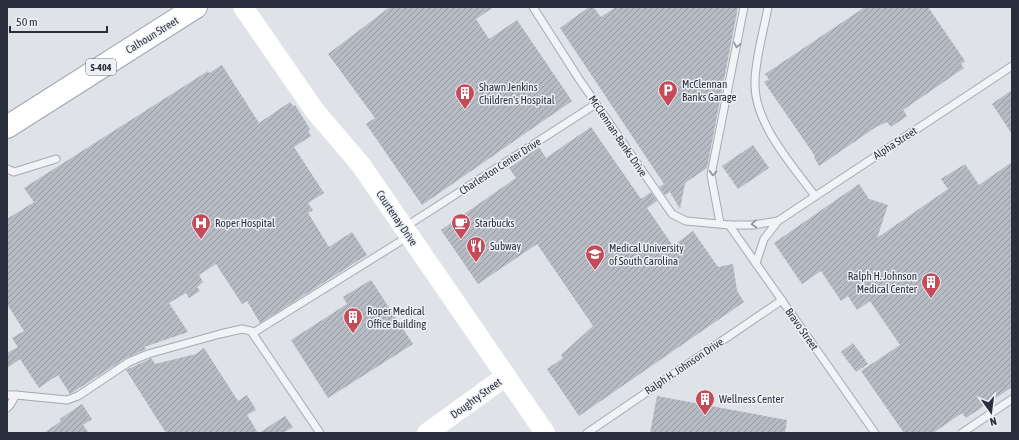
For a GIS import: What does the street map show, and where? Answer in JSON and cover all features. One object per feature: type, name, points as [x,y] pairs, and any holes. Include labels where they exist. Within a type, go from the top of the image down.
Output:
[{"type":"main road","name":"Calhoun Street","points":[[7,127],[196,7]]},
{"type":"street","name":"Courtenay Drive","points":[[243,7],[315,111],[360,165],[545,433]]},
{"type":"street","name":"Doughty Street","points":[[427,433],[506,376]]},
{"type":"lane","name":"McClennan-Banks Drive","points":[[533,7],[596,104],[672,214],[686,221],[729,225]]},
{"type":"lane","points":[[720,223],[711,175],[744,7]]},
{"type":"lane","points":[[768,7],[754,85],[757,107],[780,149],[815,196]]},
{"type":"lane","name":"Alpha Street","points":[[756,263],[764,239],[778,221],[1012,66]]},
{"type":"lane","name":"Charleston Center Drive","points":[[253,333],[596,104]]},
{"type":"lane","points":[[7,169],[14,172],[56,159]]},
{"type":"lane","name":"Alpha Street","points":[[729,225],[753,225],[778,221]]},
{"type":"lane","name":"Bravo Street","points":[[729,225],[875,433]]},
{"type":"lane","name":"Ralph H. Johnson Drive","points":[[587,433],[782,300]]},
{"type":"lane","points":[[7,395],[67,400],[78,396],[129,362],[148,354],[220,334],[242,330],[252,331],[320,433]]},
{"type":"lane","points":[[7,408],[16,395]]},
{"type":"lane","points":[[962,433],[1012,399]]},
{"type":"building","name":"Shawn Jenkins Children's Hospital","points":[[390,7],[494,7],[476,19],[489,39],[517,20],[572,101],[422,205],[366,124],[375,118],[328,54]]},
{"type":"building","name":"Medical University of South Carolina","points":[[589,7],[593,7],[601,17],[616,7],[738,7],[707,168],[685,183],[680,209],[670,192],[665,195],[659,187],[664,184],[560,28]]},
{"type":"building","points":[[865,7],[928,7],[965,61],[961,64],[964,68],[903,110],[907,116],[891,127],[887,122],[876,127],[819,166],[814,157],[815,156],[764,82],[769,79],[765,74]]},
{"type":"building","name":"Roper Hospital","points":[[222,65],[259,123],[290,102],[293,106],[295,105],[310,129],[308,131],[311,136],[294,147],[324,193],[308,203],[313,210],[308,213],[329,247],[352,232],[367,255],[260,323],[247,301],[242,304],[216,264],[199,275],[203,282],[197,287],[200,291],[189,298],[186,293],[169,303],[188,332],[144,347],[146,349],[126,358],[70,394],[58,375],[39,388],[20,359],[7,368],[7,353],[18,347],[12,338],[24,331],[7,304],[7,219],[34,202],[24,188],[208,71],[209,73]]},
{"type":"building","points":[[1012,90],[1012,134],[992,104]]},
{"type":"building","name":"Medical University of South Carolina","points":[[591,127],[641,199],[651,192],[657,201],[647,208],[673,246],[693,231],[718,267],[733,264],[737,291],[744,302],[579,416],[547,369],[563,358],[561,355],[593,326],[537,244],[478,284],[441,230],[516,178],[509,168],[539,147],[546,158]]},
{"type":"building","points":[[753,145],[769,168],[738,189],[722,166]]},
{"type":"building","name":"Ralph H. Johnson Medical Center","points":[[1012,162],[1012,387],[966,418],[962,413],[933,433],[904,433],[861,371],[900,345],[870,301],[857,310],[848,296],[841,301],[821,271],[802,284],[774,243],[859,184],[869,199],[888,205],[877,238],[948,189],[941,179],[965,164],[979,185]]},
{"type":"building","name":"Roper Medical Office Building","points":[[371,280],[413,344],[328,398],[291,340],[347,304],[343,297]]},
{"type":"building","points":[[853,343],[868,364],[856,372],[841,352]]},
{"type":"building","points":[[204,348],[238,401],[247,395],[256,410],[247,415],[258,433],[166,433],[126,370],[151,358],[155,364],[196,354]]},
{"type":"building","name":"Wellness Center","points":[[657,396],[787,420],[785,433],[650,433]]},
{"type":"building","points":[[82,404],[92,419],[83,425],[89,433],[44,433],[61,421],[60,419]]},
{"type":"building","points":[[285,416],[293,427],[283,433],[259,433]]},
{"type":"place","name":"McClennan Banks Garage","points":[[668,107]]},
{"type":"place","name":"Shawn Jenkins Children's Hospital","points":[[465,110]]},
{"type":"place","name":"Roper Hospital","points":[[201,240]]},
{"type":"place","name":"Starbucks","points":[[461,240]]},
{"type":"place","name":"Subway","points":[[476,263]]},
{"type":"place","name":"Medical University of South Carolina","points":[[595,271]]},
{"type":"place","name":"Ralph H. Johnson Medical Center","points":[[931,299]]},
{"type":"place","name":"Roper Medical Office Building","points":[[353,334]]},
{"type":"place","name":"Wellness Center","points":[[705,416]]}]
